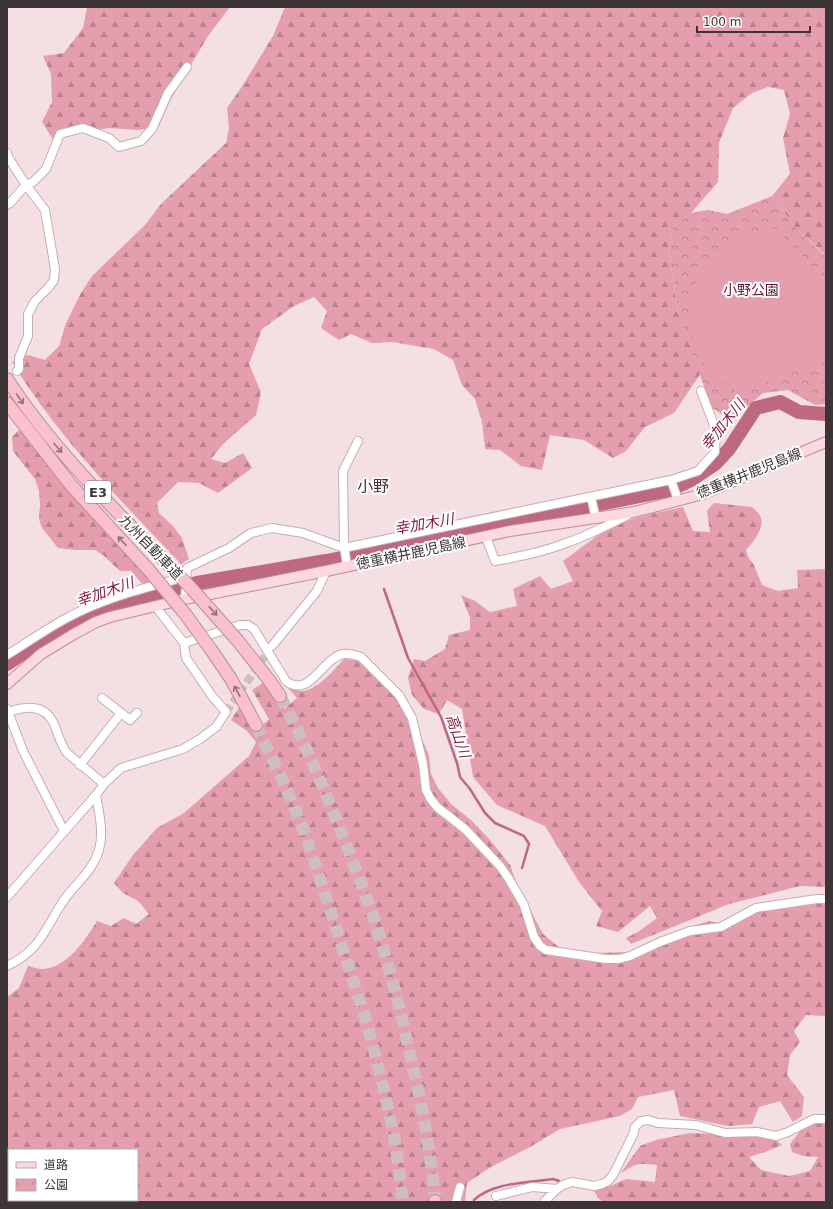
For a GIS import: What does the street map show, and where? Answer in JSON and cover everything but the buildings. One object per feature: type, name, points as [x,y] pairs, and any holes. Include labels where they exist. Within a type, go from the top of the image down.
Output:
[{"type":"highway","name":"九州自動車道","points":[[7,379],[33,418],[81,475],[192,589],[238,640],[280,696]]},
{"type":"highway","name":"九州自動車道","points":[[7,403],[71,485],[148,569],[186,615],[231,679],[256,725]]},
{"type":"main road","name":"徳重横井鹿児島線","points":[[7,684],[41,654],[85,628],[110,617],[185,597],[326,572],[529,528],[634,512],[703,494],[826,442]]},
{"type":"street","points":[[7,205],[46,169],[60,134],[83,128],[109,138],[119,147],[141,141],[152,129],[168,93],[187,67]]},
{"type":"street","points":[[7,152],[8,157],[26,186],[44,210],[55,270],[54,280],[49,288],[35,301],[28,314],[28,336],[19,358],[19,369],[17,371]]},
{"type":"street","points":[[185,597],[187,568],[229,548],[251,533],[272,528],[303,533],[344,550],[433,529],[671,480],[698,470],[715,452],[716,430],[701,391]]},
{"type":"street","points":[[347,567],[344,550],[344,471],[358,441]]},
{"type":"street","points":[[671,480],[678,500]]},
{"type":"street","points":[[591,497],[596,519]]},
{"type":"street","points":[[486,537],[495,561],[502,560],[567,543],[598,530],[634,512]]},
{"type":"street","points":[[272,646],[317,591],[326,572]]},
{"type":"street","points":[[7,654],[67,618],[89,607],[140,589],[186,580]]},
{"type":"street","points":[[7,897],[104,784],[121,768],[182,749],[200,739],[216,726],[226,712],[212,696],[186,658],[184,643],[155,606]]},
{"type":"street","points":[[184,643],[240,625],[248,625],[254,629],[286,681],[292,686],[300,686],[312,679],[334,658],[343,654],[353,654],[362,657],[399,695],[412,718],[423,764],[426,790],[430,798],[437,807],[464,829],[500,866],[524,905],[534,937],[540,946],[546,950],[606,959],[619,959],[630,956],[660,942],[690,931],[721,927],[756,908],[826,899]]},
{"type":"street","points":[[102,698],[130,720],[137,713]]},
{"type":"street","points":[[64,831],[23,751],[8,710],[28,707],[41,710],[52,722],[63,748],[71,758],[104,784]]},
{"type":"street","points":[[80,765],[121,713]]},
{"type":"street","points":[[7,966],[17,961],[37,944],[64,899],[91,868],[99,848],[100,818],[96,795]]},
{"type":"street","points":[[544,1202],[556,1189],[572,1182],[594,1186],[608,1181],[613,1175],[633,1135],[635,1127],[641,1121],[648,1120],[658,1123],[696,1125],[725,1132],[757,1132],[776,1136],[788,1132],[814,1119],[826,1119]]},
{"type":"street","points":[[456,1202],[460,1187]]},
{"type":"street","points":[[496,1196],[532,1187],[556,1189]]},
{"type":"green space","points":[[87,7],[230,7],[208,36],[172,97],[158,127],[138,130],[109,128],[72,134],[54,141],[42,122],[52,102],[51,74],[43,56],[64,53],[83,28]]},
{"type":"green space","points":[[285,7],[826,7],[826,254],[825,255],[796,228],[772,196],[790,174],[783,138],[790,114],[784,90],[768,87],[752,93],[733,108],[719,143],[718,182],[691,213],[673,227],[669,252],[678,311],[701,373],[674,413],[645,427],[626,451],[613,458],[584,440],[550,435],[542,470],[521,466],[500,450],[485,449],[482,422],[475,399],[462,385],[453,360],[434,349],[392,342],[372,343],[351,334],[339,340],[321,328],[327,311],[314,297],[294,306],[262,329],[249,364],[261,392],[256,415],[223,444],[211,459],[225,463],[243,453],[252,468],[218,493],[199,483],[178,482],[157,503],[159,513],[173,526],[182,538],[189,559],[181,564],[91,468],[50,417],[12,362],[28,355],[45,360],[59,346],[66,323],[81,293],[92,276],[145,225],[161,204],[226,143],[229,128],[227,108],[273,36]]},
{"type":"green space","name":"小野公園","points":[[772,196],[796,228],[824,255],[826,254],[826,404],[815,405],[788,390],[763,393],[747,407],[729,419],[711,407],[678,311],[669,252],[673,227],[691,213],[708,210],[727,214]]},
{"type":"green space","name":"小野公園","points":[[766,229],[777,229],[826,281],[826,360],[739,393],[716,378],[699,354],[692,336],[690,317],[692,298],[697,279],[706,262],[719,248],[740,235]]},
{"type":"green space","points":[[20,429],[97,522],[154,584],[145,587],[131,571],[120,571],[103,555],[95,550],[58,548],[42,528],[39,519],[39,491],[35,479],[13,451],[12,437]]},
{"type":"green space","points":[[714,503],[752,507],[759,514],[761,519],[761,528],[756,538],[746,550],[762,585],[778,591],[798,588],[797,570],[826,569],[826,887],[800,886],[729,904],[631,944],[626,938],[638,932],[657,918],[650,906],[618,932],[596,926],[602,911],[579,882],[545,826],[497,805],[473,777],[462,709],[447,700],[439,714],[424,709],[412,695],[408,678],[414,659],[425,661],[445,649],[449,635],[470,630],[470,618],[461,595],[475,601],[490,612],[517,606],[513,589],[540,576],[551,589],[573,581],[563,561],[594,538],[614,526],[639,517],[683,507],[693,531],[710,532],[707,511]]},
{"type":"green space","points":[[344,659],[369,664],[388,681],[418,732],[429,755],[431,774],[438,788],[451,804],[472,821],[490,840],[510,865],[518,887],[543,934],[561,949],[590,953],[631,952],[683,929],[709,921],[728,924],[755,906],[826,896],[826,1016],[806,1015],[794,1031],[800,1042],[790,1055],[787,1075],[804,1097],[802,1116],[793,1122],[780,1101],[759,1107],[752,1124],[728,1126],[680,1116],[674,1090],[638,1097],[632,1109],[620,1116],[560,1129],[530,1147],[491,1167],[467,1183],[465,1202],[440,1202],[439,1199],[429,1200],[429,1202],[7,1202],[7,997],[19,988],[28,966],[43,969],[52,967],[68,958],[81,944],[97,921],[111,926],[124,918],[136,924],[149,914],[138,901],[123,893],[114,883],[133,855],[157,828],[184,813],[249,756],[256,742],[247,731],[231,720],[241,705],[256,731],[269,719],[252,690],[264,682],[284,709],[297,698],[288,688],[298,691],[310,689],[326,678]]},
{"type":"green space","points":[[826,1115],[826,1202],[603,1202],[598,1198],[594,1191],[626,1179],[655,1182],[657,1165],[637,1165],[620,1174],[640,1146],[656,1140],[690,1133],[717,1134],[765,1132],[782,1145],[749,1157],[761,1170],[789,1176],[810,1171],[818,1157],[803,1156],[792,1152],[790,1144],[809,1120]]},
{"type":"waterway","name":"幸加木川","points":[[7,664],[72,621],[145,596],[197,583],[326,561],[464,534],[565,511],[670,490],[691,480],[715,464],[729,449],[756,408],[780,402],[799,412],[826,414]]},
{"type":"waterway","name":"高山川","points":[[384,589],[408,658],[441,717],[457,763],[460,777],[470,789],[485,813],[495,823],[524,836],[529,844],[522,868]]},
{"type":"waterway","points":[[474,1200],[482,1194],[500,1186],[553,1179],[559,1181]]},
{"type":"tunnel","points":[[226,712],[272,646]]},
{"type":"tunnel","points":[[280,696],[330,803],[364,890],[381,941],[400,1009],[418,1088],[428,1144],[435,1201]]},
{"type":"tunnel","points":[[256,725],[281,777],[305,833],[367,1023],[395,1141],[403,1202]]},
{"type":"district","name":"小野","points":[[373,486]]}]
